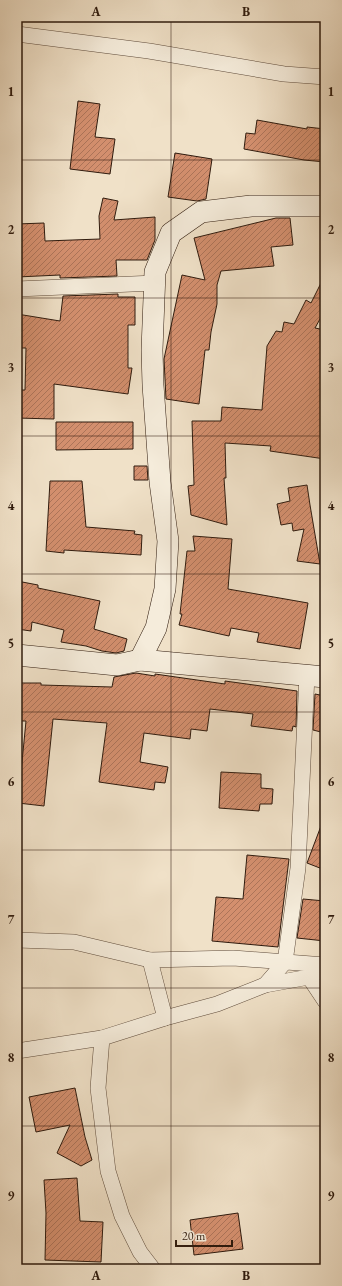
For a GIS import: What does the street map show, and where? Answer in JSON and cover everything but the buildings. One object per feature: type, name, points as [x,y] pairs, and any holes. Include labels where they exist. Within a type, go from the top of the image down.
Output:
[{"type":"street","points":[[17,34],[150,51],[284,74],[325,77]]},
{"type":"street","points":[[140,660],[156,628],[165,589],[168,542],[160,482],[153,385],[152,350],[155,272],[171,233],[201,212],[251,206],[325,206]]},
{"type":"street","points":[[17,290],[154,284]]},
{"type":"street","points":[[17,655],[117,665],[140,660],[316,676],[298,868],[286,962],[265,985]]},
{"type":"street","points":[[17,940],[74,942],[150,960],[233,958],[325,967]]},
{"type":"street","points":[[150,960],[165,1018]]},
{"type":"street","points":[[17,1051],[102,1038],[165,1018],[217,1004],[265,985],[309,977],[325,967]]},
{"type":"street","points":[[309,977],[325,1001]]},
{"type":"street","points":[[102,1038],[98,1088],[108,1171],[122,1216],[140,1252],[152,1269]]}]
